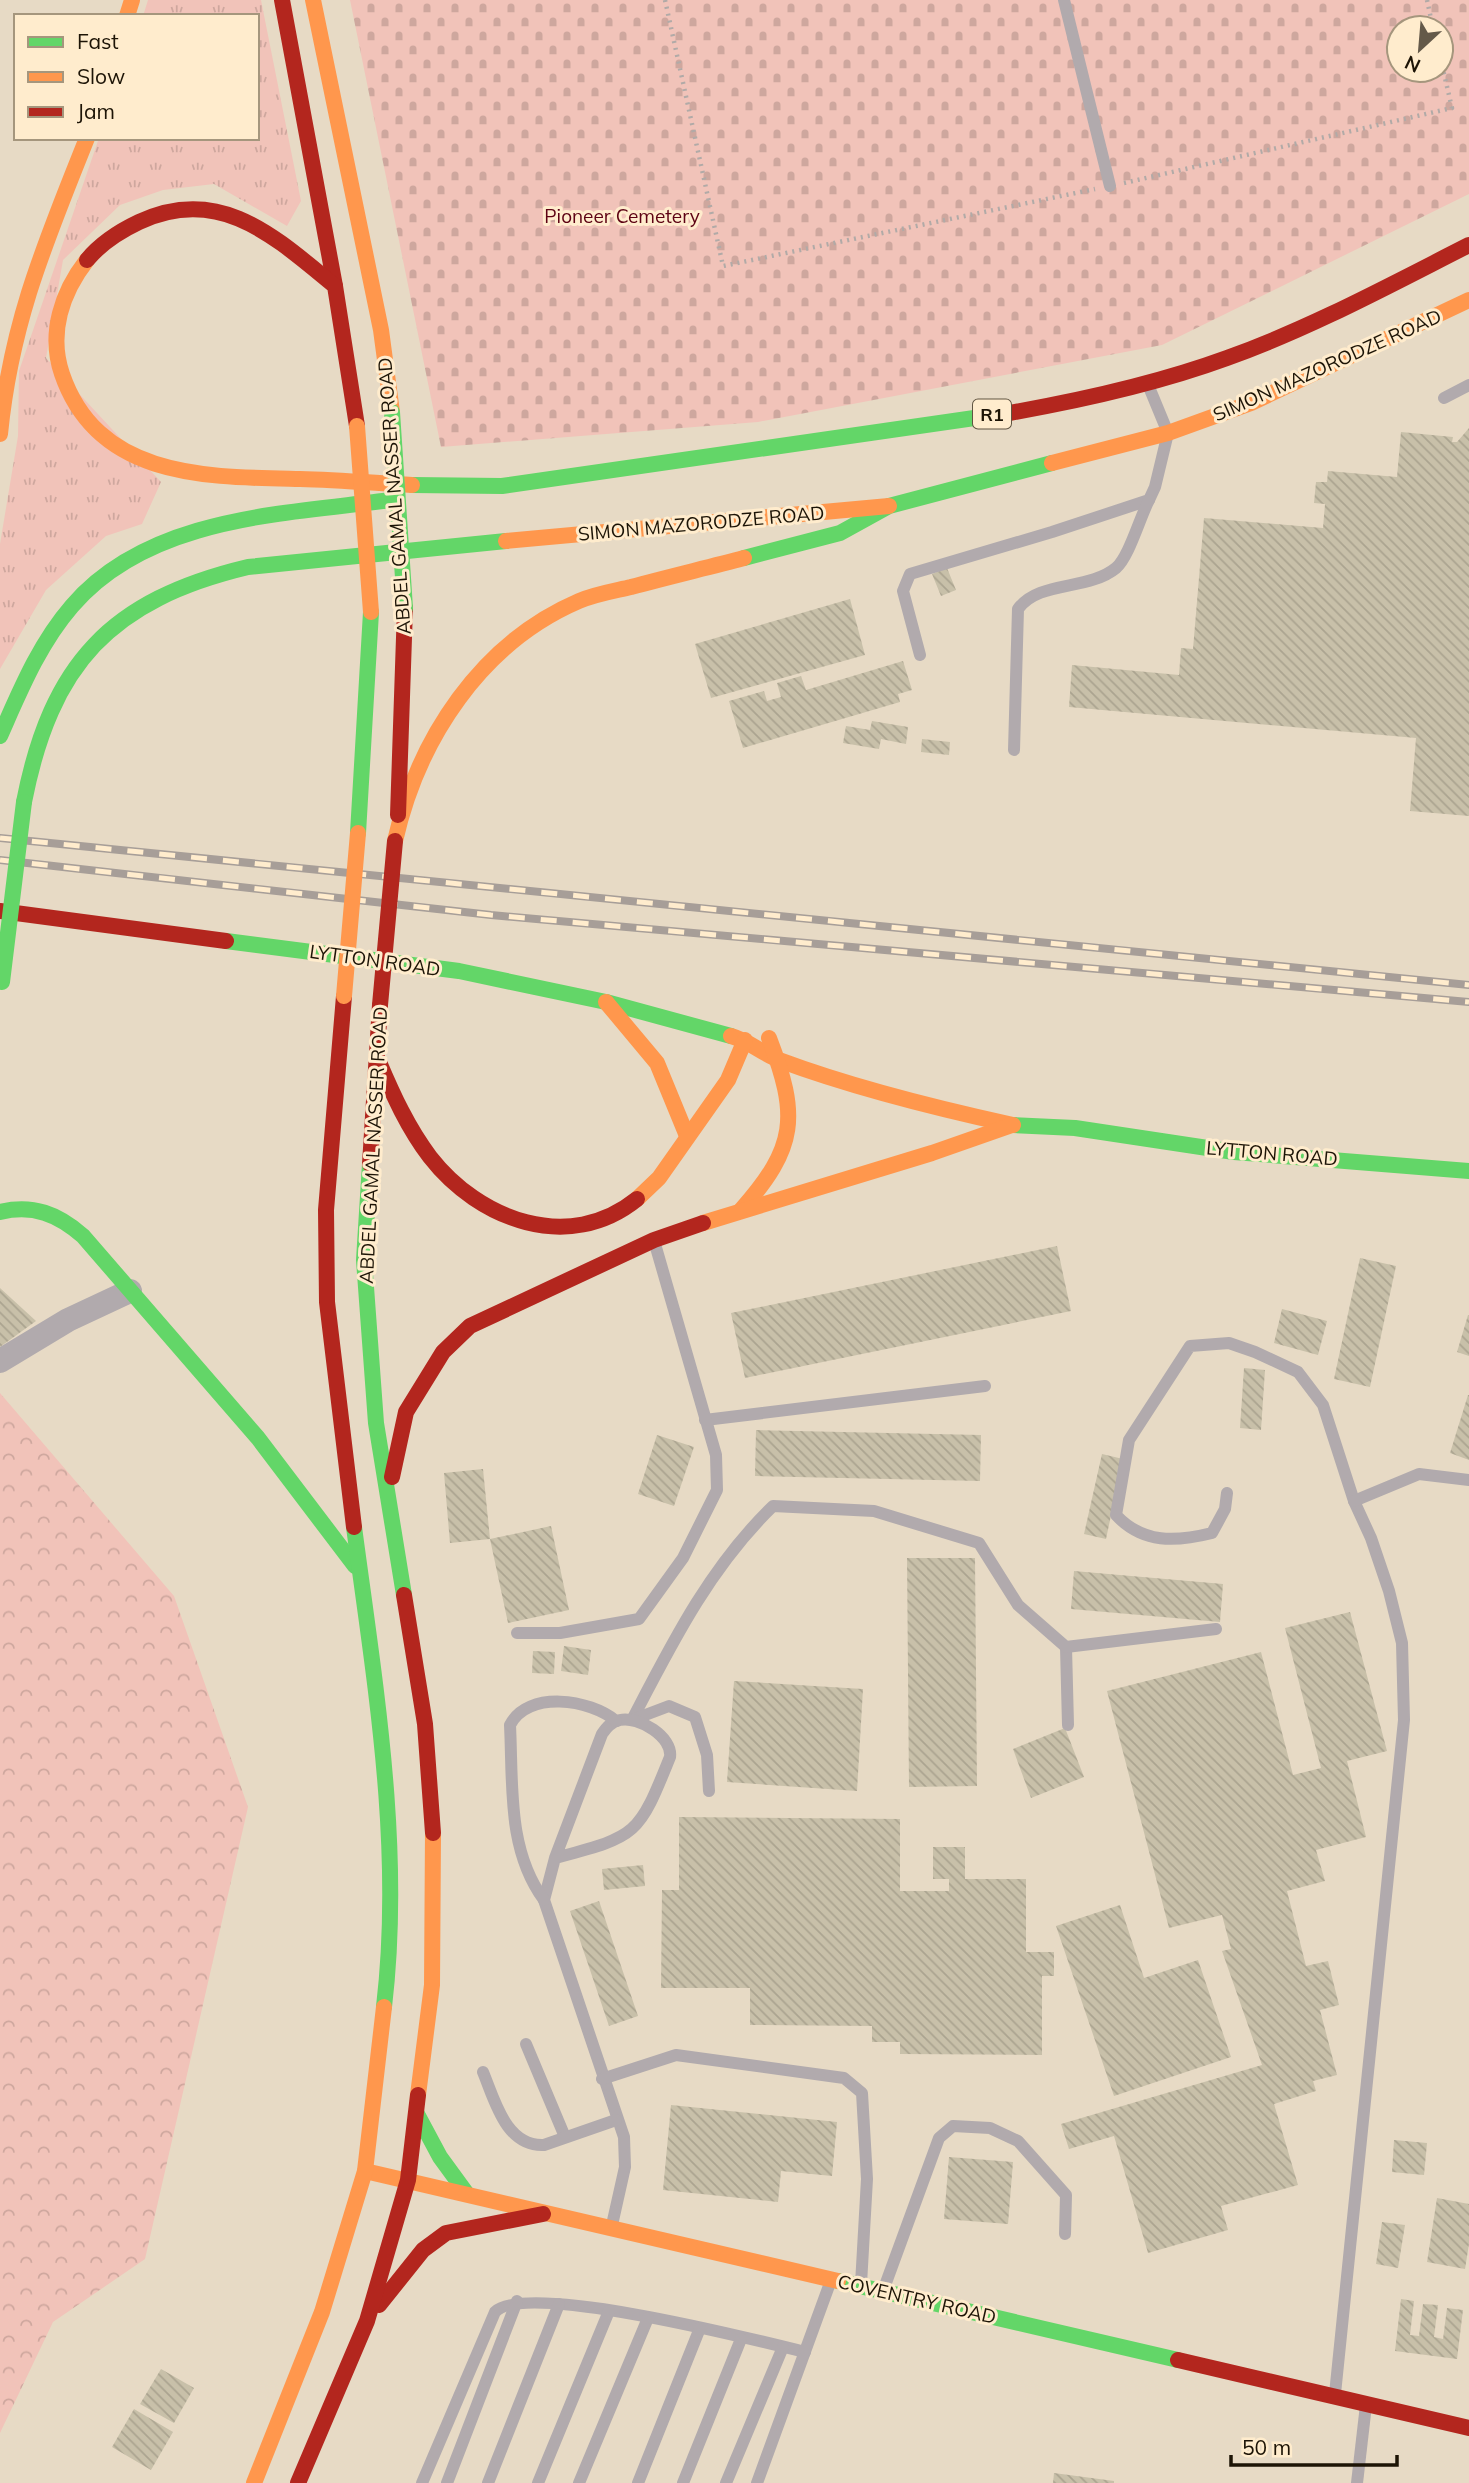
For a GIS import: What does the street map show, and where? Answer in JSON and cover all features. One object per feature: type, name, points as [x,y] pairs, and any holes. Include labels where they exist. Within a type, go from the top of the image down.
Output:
[{"type":"main road","name":"ABDEL GAMAL NASSER ROAD","points":[[254,2483],[322,2312],[365,2171],[388,1977],[391,1895],[382,1736],[334,1380],[327,1301],[326,1210],[358,833],[371,612],[357,426],[335,286],[282,0]]},
{"type":"main road","name":"ABDEL GAMAL NASSER ROAD","points":[[298,2483],[367,2321],[408,2180],[432,1985],[433,1805],[425,1724],[376,1423],[364,1260],[376,1054],[396,833],[405,608],[392,412],[381,330],[313,0]]},
{"type":"main road","points":[[0,434],[6,374],[19,326],[44,249],[86,140]]},
{"type":"main road","points":[[335,286],[261,228],[195,207],[161,213],[123,226],[97,248],[70,280],[60,302],[57,326],[59,367],[85,420],[100,435],[134,456],[168,468],[218,475],[488,487]]},
{"type":"main road","name":"R1","points":[[0,736],[28,673],[52,632],[86,590],[116,567],[147,550],[185,536],[284,515],[896,431],[1147,384],[1303,327],[1469,245]]},
{"type":"main road","name":"SIMON MAZORODZE ROAD","points":[[1,986],[24,802],[36,746],[58,696],[83,656],[113,625],[145,600],[207,575],[239,566],[889,506],[1168,433],[1262,398],[1469,300]]},
{"type":"main road","points":[[396,833],[422,762],[446,720],[475,677],[518,635],[581,600],[840,533],[889,506]]},
{"type":"main road","name":"LYTTON ROAD","points":[[0,911],[459,971],[606,1002],[745,1040],[778,1059],[904,1098],[1012,1125],[1075,1128],[1234,1152],[1469,1171]]},
{"type":"main road","points":[[606,1002],[648,1046],[661,1066],[687,1136]]},
{"type":"main road","points":[[741,1210],[770,1181],[786,1140],[789,1100],[778,1059],[769,1038]]},
{"type":"main road","points":[[376,1054],[399,1110],[439,1169],[487,1206],[526,1226],[542,1229],[576,1228],[603,1221],[622,1211],[648,1191],[733,1075],[745,1040]]},
{"type":"main road","name":"LYTTON ROAD","points":[[745,1040],[789,1040]]},
{"type":"main road","name":"LYTTON ROAD","points":[[1016,1107],[1075,1128]]},
{"type":"main road","points":[[387,1503],[406,1412],[443,1352],[470,1326],[654,1240],[741,1210],[932,1153],[1012,1125]]},
{"type":"main road","points":[[0,1212],[20,1208],[41,1209],[65,1219],[207,1377],[325,1521],[360,1574]]},
{"type":"main road","points":[[417,2114],[440,2157],[467,2194]]},
{"type":"main road","name":"COVENTRY ROAD","points":[[365,2171],[1469,2428]]},
{"type":"main road","points":[[367,2321],[435,2240],[446,2233],[543,2214]]},
{"type":"street","points":[[0,1361],[68,1320],[130,1291]]},
{"type":"lane","points":[[1064,0],[1111,186]]},
{"type":"lane","points":[[1014,750],[1018,610],[1027,597],[1097,578],[1117,568],[1155,487],[1168,433],[1147,384]]},
{"type":"lane","points":[[1444,398],[1469,385]]},
{"type":"lane","points":[[920,655],[903,591],[910,574],[1052,533],[1149,500]]},
{"type":"lane","points":[[517,1633],[560,1633],[639,1619],[683,1558],[717,1490],[716,1455],[654,1240]]},
{"type":"lane","points":[[1227,1493],[1225,1508],[1212,1533],[1184,1540],[1154,1539],[1127,1527],[1116,1515],[1129,1440],[1190,1346],[1209,1342],[1229,1343],[1298,1372],[1323,1405],[1354,1501],[1371,1538],[1402,1643],[1404,1720],[1334,2398]]},
{"type":"lane","points":[[705,1420],[985,1386]]},
{"type":"lane","points":[[1354,1501],[1419,1474],[1469,1480]]},
{"type":"lane","points":[[632,1720],[708,1581],[742,1536],[773,1506],[874,1511],[979,1544],[1018,1605],[1066,1647],[1069,1726]]},
{"type":"lane","points":[[1066,1647],[1216,1629]]},
{"type":"lane","points":[[611,2229],[625,2166],[624,2137],[602,2079],[544,1900],[529,1880],[517,1837],[510,1725],[516,1714],[526,1706],[580,1702],[597,1707],[615,1721],[632,1720],[668,1706],[695,1717],[706,1755],[709,1791]]},
{"type":"lane","points":[[555,1858],[615,1842],[635,1827],[650,1807],[671,1749],[664,1737],[632,1720]]},
{"type":"lane","points":[[544,1900],[555,1858],[597,1743],[615,1721]]},
{"type":"lane","points":[[526,2044],[565,2137]]},
{"type":"lane","points":[[602,2079],[676,2055],[844,2078],[862,2093],[867,2179],[861,2286]]},
{"type":"lane","points":[[483,2072],[501,2117],[519,2139],[533,2146],[616,2120]]},
{"type":"lane","points":[[883,2291],[939,2138],[953,2126],[990,2128],[1018,2141],[1066,2195],[1065,2234]]},
{"type":"lane","points":[[757,2483],[831,2279]]},
{"type":"lane","points":[[422,2483],[495,2312],[505,2304],[517,2301],[609,2311],[805,2352]]},
{"type":"lane","points":[[447,2483],[517,2301]]},
{"type":"lane","points":[[488,2483],[559,2304]]},
{"type":"lane","points":[[538,2483],[609,2311]]},
{"type":"lane","points":[[579,2483],[648,2318]]},
{"type":"lane","points":[[638,2483],[700,2328]]},
{"type":"lane","points":[[683,2483],[741,2339]]},
{"type":"lane","points":[[726,2483],[783,2347]]},
{"type":"lane","points":[[1357,2483],[1366,2405]]},
{"type":"path","points":[[665,0],[723,266],[1111,186],[1452,107],[1446,84]]},
{"type":"green space","points":[[148,0],[261,0],[301,201],[287,226],[214,184],[163,190],[120,205],[63,260],[46,358],[161,482],[142,524],[106,536],[46,590],[0,669],[0,544],[18,436],[19,371],[98,140],[259,140],[259,14],[144,14]]},
{"type":"green space","name":"Pioneer Cemetery","points":[[350,0],[1469,0],[1469,194],[1162,345],[758,422],[441,447]]},
{"type":"green space","points":[[0,1393],[174,1596],[248,1807],[145,2259],[53,2322],[0,2433]]},
{"type":"building","points":[[1469,428],[1469,816],[1410,811],[1416,738],[1069,707],[1072,665],[1179,675],[1181,648],[1193,649],[1204,518],[1323,528],[1325,504],[1314,503],[1316,482],[1327,482],[1328,471],[1397,477],[1401,432],[1453,437],[1452,442],[1457,442]]},
{"type":"building","points":[[947,568],[956,590],[941,596],[932,574]]},
{"type":"building","points":[[850,599],[865,655],[711,698],[695,644]]},
{"type":"building","points":[[903,661],[912,690],[898,694],[900,702],[743,748],[729,701],[764,691],[767,701],[781,697],[777,683],[801,676],[806,690]]},
{"type":"building","points":[[872,721],[908,727],[906,744],[881,739],[879,749],[843,743],[846,726],[870,730]]},
{"type":"building","points":[[922,739],[950,742],[949,755],[921,752]]},
{"type":"building","points":[[1057,1246],[1071,1311],[745,1378],[731,1313]]},
{"type":"building","points":[[1360,1258],[1396,1266],[1370,1387],[1334,1379]]},
{"type":"building","points":[[0,1288],[36,1321],[0,1347]]},
{"type":"building","points":[[1282,1309],[1327,1321],[1318,1355],[1274,1343]]},
{"type":"building","points":[[1469,1315],[1469,1356],[1457,1352]]},
{"type":"building","points":[[1244,1368],[1265,1370],[1261,1430],[1240,1428]]},
{"type":"building","points":[[1469,1395],[1469,1460],[1450,1453]]},
{"type":"building","points":[[756,1430],[981,1435],[980,1481],[755,1476]]},
{"type":"building","points":[[657,1435],[694,1447],[674,1506],[638,1494]]},
{"type":"building","points":[[1102,1454],[1123,1459],[1106,1539],[1084,1534]]},
{"type":"building","points":[[483,1469],[490,1539],[450,1543],[444,1473]]},
{"type":"building","points":[[551,1526],[569,1610],[508,1623],[490,1539]]},
{"type":"building","points":[[907,1558],[975,1558],[977,1786],[909,1787]]},
{"type":"building","points":[[1074,1571],[1223,1584],[1220,1622],[1071,1609]]},
{"type":"building","points":[[1350,1612],[1387,1751],[1347,1761],[1366,1837],[1316,1850],[1325,1881],[1287,1891],[1306,1966],[1328,1961],[1339,2005],[1320,2010],[1337,2075],[1313,2081],[1316,2091],[1274,2104],[1298,2185],[1221,2206],[1228,2230],[1148,2253],[1114,2136],[1069,2149],[1061,2124],[1262,2065],[1222,1951],[1231,1949],[1222,1915],[1169,1928],[1107,1691],[1261,1652],[1293,1775],[1321,1768],[1285,1628]]},
{"type":"building","points":[[564,1646],[591,1650],[588,1675],[561,1671]]},
{"type":"building","points":[[533,1651],[555,1652],[554,1674],[532,1673]]},
{"type":"building","points":[[734,1681],[863,1689],[857,1791],[727,1782]]},
{"type":"building","points":[[1065,1728],[1084,1777],[1031,1798],[1013,1749]]},
{"type":"building","points":[[679,1817],[900,1819],[900,1891],[949,1891],[949,1879],[933,1879],[933,1847],[965,1847],[965,1879],[1026,1879],[1026,1952],[1054,1952],[1054,1976],[1042,1976],[1042,2055],[900,2054],[900,2042],[872,2042],[872,2026],[750,2025],[750,1988],[661,1988],[662,1890],[679,1890]]},
{"type":"building","points":[[643,1865],[645,1886],[604,1890],[602,1869]]},
{"type":"building","points":[[599,1901],[638,2016],[609,2026],[570,1911]]},
{"type":"building","points":[[1120,1905],[1144,1978],[1198,1960],[1231,2057],[1114,2096],[1056,1926]]},
{"type":"building","points":[[671,2105],[837,2122],[832,2176],[781,2171],[778,2202],[663,2190]]},
{"type":"building","points":[[1394,2140],[1427,2143],[1424,2175],[1392,2172]]},
{"type":"building","points":[[949,2157],[1013,2162],[1008,2224],[944,2219]]},
{"type":"building","points":[[1437,2198],[1469,2204],[1469,2244],[1465,2269],[1427,2262]]},
{"type":"building","points":[[1382,2222],[1405,2225],[1398,2268],[1376,2264]]},
{"type":"building","points":[[1401,2299],[1414,2301],[1410,2335],[1419,2336],[1423,2304],[1438,2305],[1434,2337],[1443,2339],[1447,2308],[1463,2310],[1457,2359],[1395,2351]]},
{"type":"building","points":[[161,2369],[194,2388],[174,2423],[140,2404]]},
{"type":"building","points":[[134,2409],[173,2432],[151,2470],[112,2447]]},
{"type":"building","points":[[1054,2473],[1114,2481],[1114,2483],[1053,2483]]},
{"type":"railway","points":[[0,838],[1469,985]]},
{"type":"railway","points":[[0,860],[491,915],[1469,1002]]},
{"type":"traffic: fast","points":[[392,412],[405,608]]},
{"type":"traffic: fast","points":[[412,485],[502,486],[1009,413]]},
{"type":"traffic: fast","points":[[744,558],[840,533],[889,506],[1052,463]]},
{"type":"traffic: fast","points":[[0,736],[31,668],[60,621],[103,576],[139,554],[178,537],[220,525],[263,516],[391,500]]},
{"type":"traffic: fast","points":[[24,802],[36,754],[51,712],[70,676],[94,645],[124,619],[159,598],[200,581],[248,567],[506,541]]},
{"type":"traffic: fast","points":[[358,833],[371,612]]},
{"type":"traffic: fast","points":[[2,982],[24,802]]},
{"type":"traffic: fast","points":[[226,941],[459,971],[606,1002],[731,1036]]},
{"type":"traffic: fast","points":[[1013,1125],[1075,1128],[1234,1152],[1469,1171]]},
{"type":"traffic: fast","points":[[370,1164],[364,1260],[376,1423],[404,1595]]},
{"type":"traffic: fast","points":[[0,1212],[34,1210],[64,1222],[83,1236],[258,1438],[355,1566]]},
{"type":"traffic: fast","points":[[354,1527],[378,1706],[388,1826],[389,1947],[384,2007]]},
{"type":"traffic: fast","points":[[417,2114],[440,2157],[467,2194]]},
{"type":"traffic: fast","points":[[838,2281],[1178,2360]]},
{"type":"traffic: slow","points":[[128,14],[132,0]]},
{"type":"traffic: slow","points":[[313,0],[381,330],[392,412]]},
{"type":"traffic: slow","points":[[0,434],[12,355],[32,283],[86,140]]},
{"type":"traffic: slow","points":[[87,260],[64,299],[56,343],[62,374],[79,409],[101,434],[129,453],[160,465],[193,473],[412,485]]},
{"type":"traffic: slow","points":[[1052,463],[1168,433],[1251,403],[1469,300]]},
{"type":"traffic: slow","points":[[357,426],[371,612]]},
{"type":"traffic: slow","points":[[506,541],[889,506]]},
{"type":"traffic: slow","points":[[395,841],[405,803],[437,731],[484,668],[512,642],[544,619],[579,601],[744,558]]},
{"type":"traffic: slow","points":[[344,996],[358,833]]},
{"type":"traffic: slow","points":[[606,1002],[657,1063],[687,1136]]},
{"type":"traffic: slow","points":[[731,1036],[779,1060],[836,1080],[1013,1125]]},
{"type":"traffic: slow","points":[[741,1210],[773,1168],[787,1130],[785,1089],[769,1038]]},
{"type":"traffic: slow","points":[[637,1199],[659,1178],[728,1080],[745,1040]]},
{"type":"traffic: slow","points":[[703,1223],[932,1153],[1012,1125]]},
{"type":"traffic: slow","points":[[418,2095],[432,1985],[433,1833]]},
{"type":"traffic: slow","points":[[254,2483],[322,2312],[365,2171],[384,2007]]},
{"type":"traffic: slow","points":[[365,2171],[838,2281]]},
{"type":"traffic: jam","points":[[282,0],[335,286]]},
{"type":"traffic: jam","points":[[87,260],[125,229],[168,212],[195,209],[221,213],[245,221],[268,234],[335,286],[357,426]]},
{"type":"traffic: jam","points":[[1009,413],[1119,390],[1227,358],[1320,320],[1469,245]]},
{"type":"traffic: jam","points":[[398,815],[405,608]]},
{"type":"traffic: jam","points":[[380,1005],[395,841]]},
{"type":"traffic: jam","points":[[0,911],[226,941]]},
{"type":"traffic: jam","points":[[344,996],[326,1210],[327,1302],[354,1527]]},
{"type":"traffic: jam","points":[[370,1164],[380,1005]]},
{"type":"traffic: jam","points":[[379,1062],[395,1099],[430,1157],[450,1179],[473,1198],[499,1212],[526,1222],[555,1226],[583,1224],[611,1216],[637,1199]]},
{"type":"traffic: jam","points":[[392,1477],[406,1412],[443,1352],[470,1326],[654,1240],[703,1223]]},
{"type":"traffic: jam","points":[[404,1595],[425,1724],[433,1833]]},
{"type":"traffic: jam","points":[[298,2483],[367,2321],[408,2180],[418,2095]]},
{"type":"traffic: jam","points":[[379,2305],[423,2250],[446,2233],[543,2214]]},
{"type":"traffic: jam","points":[[1178,2360],[1469,2428]]}]
